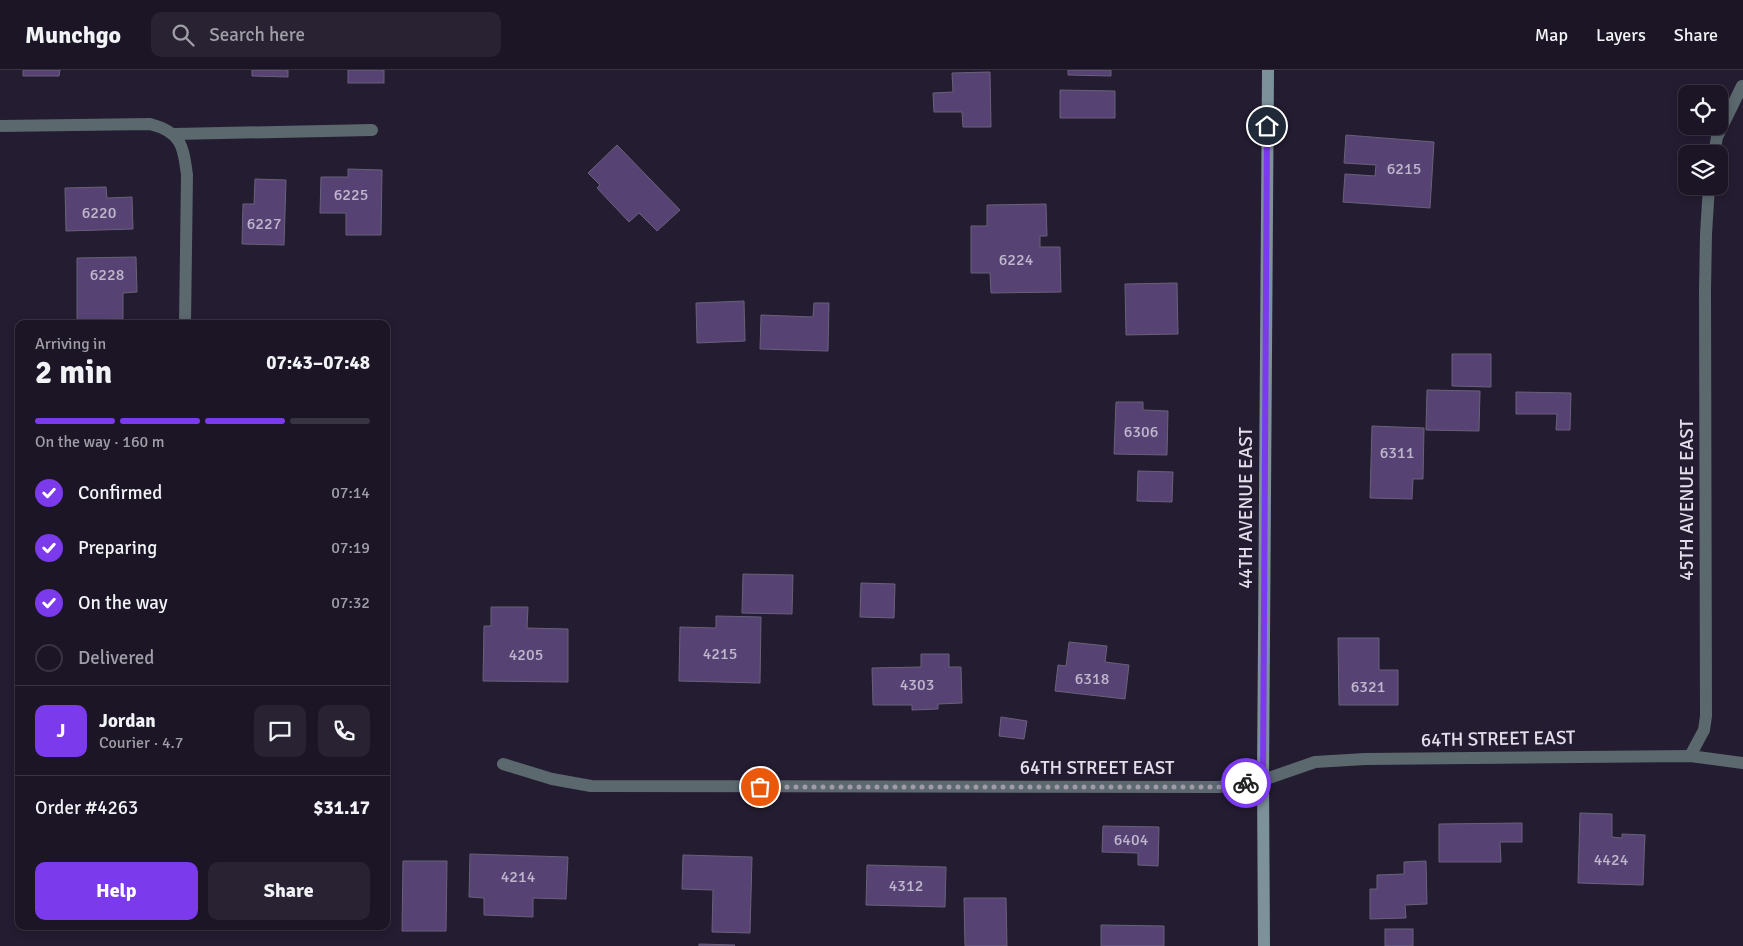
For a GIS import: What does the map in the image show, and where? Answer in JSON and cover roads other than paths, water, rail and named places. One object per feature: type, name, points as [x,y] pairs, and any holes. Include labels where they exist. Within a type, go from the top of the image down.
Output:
[{"type":"street","name":"44TH AVENUE EAST","points":[[1264,946],[1263,780],[1268,70]]},
{"type":"street","points":[[1716,145],[1717,137],[1742,86]]},
{"type":"street","points":[[0,126],[150,124],[163,127],[174,134],[181,144],[187,175],[185,320]]},
{"type":"street","points":[[174,134],[372,130]]},
{"type":"street","name":"45TH AVENUE EAST","points":[[1690,756],[1704,730],[1706,716],[1705,290],[1708,195]]},
{"type":"street","name":"64TH STREET EAST","points":[[503,764],[552,779],[591,786],[1219,787],[1263,780],[1323,761],[1690,756]]},
{"type":"street","points":[[1690,756],[1743,763]]}]
